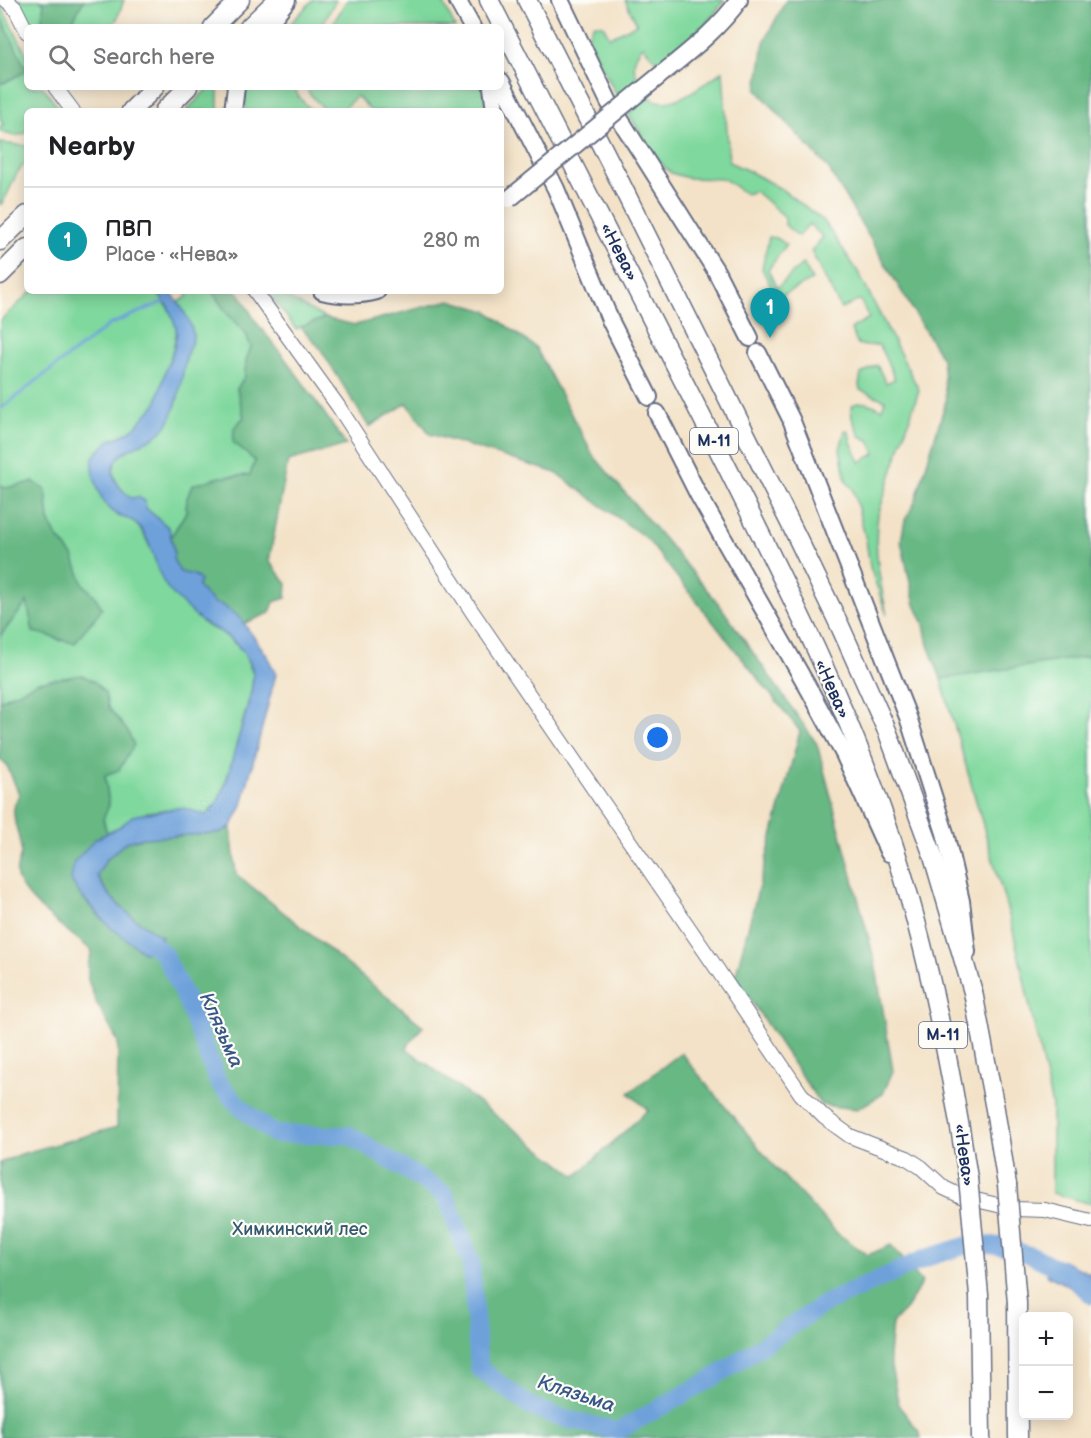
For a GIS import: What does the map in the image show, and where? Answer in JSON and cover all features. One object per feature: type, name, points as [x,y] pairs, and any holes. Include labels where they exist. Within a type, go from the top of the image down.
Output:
[{"type":"highway","points":[[216,24],[240,0]]},
{"type":"highway","points":[[252,24],[277,0]]},
{"type":"highway","name":"«Нева»","points":[[489,0],[501,24]]},
{"type":"highway","name":"«Нева»","points":[[526,0],[622,185],[840,626],[888,733],[928,842],[972,992],[1007,1185],[1017,1303],[1018,1438]]},
{"type":"highway","name":"«Нева»","points":[[504,29],[787,590],[860,752],[888,827],[909,895],[936,1003],[954,1090],[968,1178],[980,1295],[981,1438]]},
{"type":"highway","points":[[134,108],[151,90]]},
{"type":"highway","points":[[167,108],[185,90]]},
{"type":"highway","points":[[0,242],[24,218]]},
{"type":"highway","points":[[0,275],[24,251]]},
{"type":"main road","points":[[268,24],[287,0]]},
{"type":"main road","points":[[458,0],[470,24]]},
{"type":"main road","name":"М-11","points":[[560,0],[609,102],[716,271],[791,419],[908,717],[945,832],[961,901],[972,992]]},
{"type":"main road","points":[[505,203],[703,40],[727,17],[739,0]]},
{"type":"main road","points":[[504,87],[556,189],[611,322],[649,397]]},
{"type":"main road","points":[[233,108],[236,90]]},
{"type":"main road","points":[[492,90],[495,108]]},
{"type":"main road","points":[[334,294],[358,296],[366,294]]},
{"type":"main road","name":"М-11","points":[[657,413],[698,494],[844,754],[909,895]]},
{"type":"street","points":[[6,0],[15,9],[24,26]]},
{"type":"street","points":[[57,90],[71,108]]},
{"type":"street","points":[[257,294],[338,406],[473,613],[801,1094],[824,1117],[850,1136],[907,1158],[921,1167],[944,1188],[963,1197],[1014,1209],[1045,1210],[1091,1221]]},
{"type":"green space","points":[[14,0],[41,0],[44,3],[41,24],[27,24]]},
{"type":"green space","points":[[41,0],[84,0],[71,24],[41,24],[44,3]]},
{"type":"green space","points":[[84,0],[124,0],[117,19],[113,24],[71,24]]},
{"type":"green space","points":[[313,0],[336,0],[323,24],[290,24]]},
{"type":"green space","points":[[347,0],[442,0],[454,24],[333,24]]},
{"type":"green space","points":[[625,0],[724,0],[703,27],[658,63],[643,46],[634,62],[639,80],[618,97],[589,43],[589,33],[594,24],[603,25],[610,37],[637,24]]},
{"type":"green space","points":[[786,0],[1091,0],[1091,656],[941,679],[928,645],[924,624],[915,605],[901,541],[905,520],[915,502],[946,401],[942,359],[828,168],[757,90],[764,42]]},
{"type":"green space","points":[[0,4],[24,49],[24,67],[0,15]]},
{"type":"green space","points":[[0,15],[24,65],[24,72],[0,83]]},
{"type":"green space","points":[[723,71],[729,162],[781,189],[824,221],[858,272],[919,390],[878,515],[877,553],[887,615],[870,567],[866,540],[853,489],[846,481],[840,449],[845,430],[849,432],[860,462],[875,454],[869,440],[860,436],[852,418],[851,407],[862,403],[882,409],[885,400],[860,390],[861,374],[877,365],[886,383],[895,379],[879,345],[858,344],[851,330],[869,318],[860,300],[841,309],[811,251],[823,237],[809,224],[798,236],[785,225],[785,217],[755,191],[746,194],[724,179],[688,178],[671,173],[657,159],[628,114],[649,96],[657,101],[666,102],[676,99],[687,95]]},
{"type":"green space","points":[[24,72],[24,90],[45,90],[59,108],[24,108],[24,134],[15,136],[0,132],[0,126],[3,125],[0,118],[0,83]]},
{"type":"green space","points":[[206,90],[218,90],[218,108],[189,108]]},
{"type":"green space","points":[[245,90],[296,90],[298,96],[309,108],[245,108]]},
{"type":"green space","points":[[308,90],[483,90],[487,108],[368,108],[357,96],[343,108],[323,108]]},
{"type":"green space","points":[[0,143],[24,146],[24,165],[0,205]]},
{"type":"green space","points":[[769,237],[777,238],[786,245],[768,270],[777,288],[803,263],[812,280],[777,298],[762,269]]},
{"type":"green space","points":[[29,294],[158,294],[175,322],[176,333],[172,354],[155,406],[132,430],[98,451],[95,479],[104,500],[118,516],[132,520],[142,531],[174,595],[207,626],[221,632],[243,651],[253,674],[252,689],[225,785],[216,805],[206,815],[177,808],[147,812],[107,833],[103,819],[109,805],[105,775],[128,732],[108,707],[105,693],[11,694],[0,701],[0,636],[28,601],[33,632],[48,634],[61,641],[82,631],[94,620],[94,595],[83,584],[73,556],[55,534],[49,520],[46,491],[34,482],[6,488],[0,487],[0,321]]},
{"type":"green space","points":[[186,294],[214,294],[226,312],[246,334],[251,347],[246,361],[245,376],[237,389],[244,417],[234,428],[255,461],[250,475],[220,477],[187,498],[186,512],[171,537],[169,528],[122,491],[114,475],[114,466],[118,458],[163,425],[173,413],[187,352],[193,337],[189,322],[177,303],[187,297]]},
{"type":"green space","points":[[214,294],[239,294],[256,322],[346,445],[288,461],[269,561],[287,584],[286,598],[274,602],[270,613],[243,624],[240,618],[222,605],[214,603],[180,572],[173,559],[171,537],[186,512],[187,498],[192,485],[220,477],[250,475],[255,461],[233,442],[234,428],[244,417],[237,389],[245,376],[246,361],[251,347],[246,334],[226,312]]},
{"type":"green space","points":[[269,294],[282,294],[325,318],[296,329]]},
{"type":"green space","points":[[450,300],[487,311],[536,348],[593,455],[719,604],[817,744],[875,962],[893,1071],[883,1094],[857,1109],[821,1105],[735,977],[800,731],[646,538],[556,473],[430,434],[407,403],[369,427],[320,348],[301,327],[325,318],[355,325]]},
{"type":"green space","points":[[34,482],[46,491],[49,520],[55,534],[73,556],[83,584],[102,608],[75,643],[33,632],[27,602],[0,636],[0,487],[6,488]]},
{"type":"green space","points":[[1091,656],[1091,1204],[1052,1193],[1052,1106],[1012,926],[941,679]]},
{"type":"green space","name":"Химкинский лес","points":[[82,675],[95,682],[105,693],[108,707],[128,732],[134,745],[119,770],[105,775],[109,805],[103,819],[107,833],[94,840],[71,880],[86,902],[104,921],[145,953],[162,937],[117,903],[97,875],[106,860],[126,842],[142,838],[220,833],[231,828],[236,874],[423,1026],[406,1048],[576,1176],[648,1110],[629,1093],[681,1053],[773,1165],[837,1233],[868,1255],[891,1245],[922,1282],[906,1309],[892,1323],[889,1357],[899,1406],[920,1433],[921,1438],[0,1438],[0,1163],[21,1154],[117,1127],[118,1042],[96,1002],[88,980],[88,965],[92,951],[31,899],[18,880],[16,872],[21,849],[14,807],[19,794],[7,766],[0,759],[0,701],[38,682]]},
{"type":"water","points":[[158,294],[173,294],[185,313],[193,336],[187,353],[176,406],[161,432],[130,449],[119,458],[113,468],[114,478],[131,498],[138,497],[145,501],[146,508],[169,528],[174,552],[173,559],[180,572],[194,575],[200,580],[198,587],[214,603],[222,605],[240,618],[266,654],[276,674],[242,805],[232,826],[220,833],[142,838],[126,842],[106,860],[97,875],[116,903],[162,937],[145,953],[109,926],[79,893],[71,880],[74,862],[94,840],[121,826],[132,816],[177,808],[206,815],[212,809],[222,794],[228,776],[253,682],[252,667],[237,644],[201,621],[169,590],[142,530],[129,519],[110,509],[97,488],[93,472],[93,457],[109,441],[135,427],[156,404],[177,334],[168,306]]},
{"type":"water","points":[[1048,1257],[1061,1260],[1091,1274],[1091,1304],[1070,1287],[1047,1275]]},
{"type":"waterway","points":[[0,409],[109,325],[168,300]]},
{"type":"waterway","name":"Клязьма","points":[[135,930],[164,954],[187,1002],[218,1082],[240,1107],[274,1134],[349,1135],[445,1194],[471,1262],[479,1368],[531,1407],[566,1419],[618,1431],[713,1378],[824,1304],[926,1258],[971,1244],[1000,1246],[1033,1256],[1069,1274],[1091,1294]]},
{"type":"place","name":"ПВП","points":[[770,338]]}]
